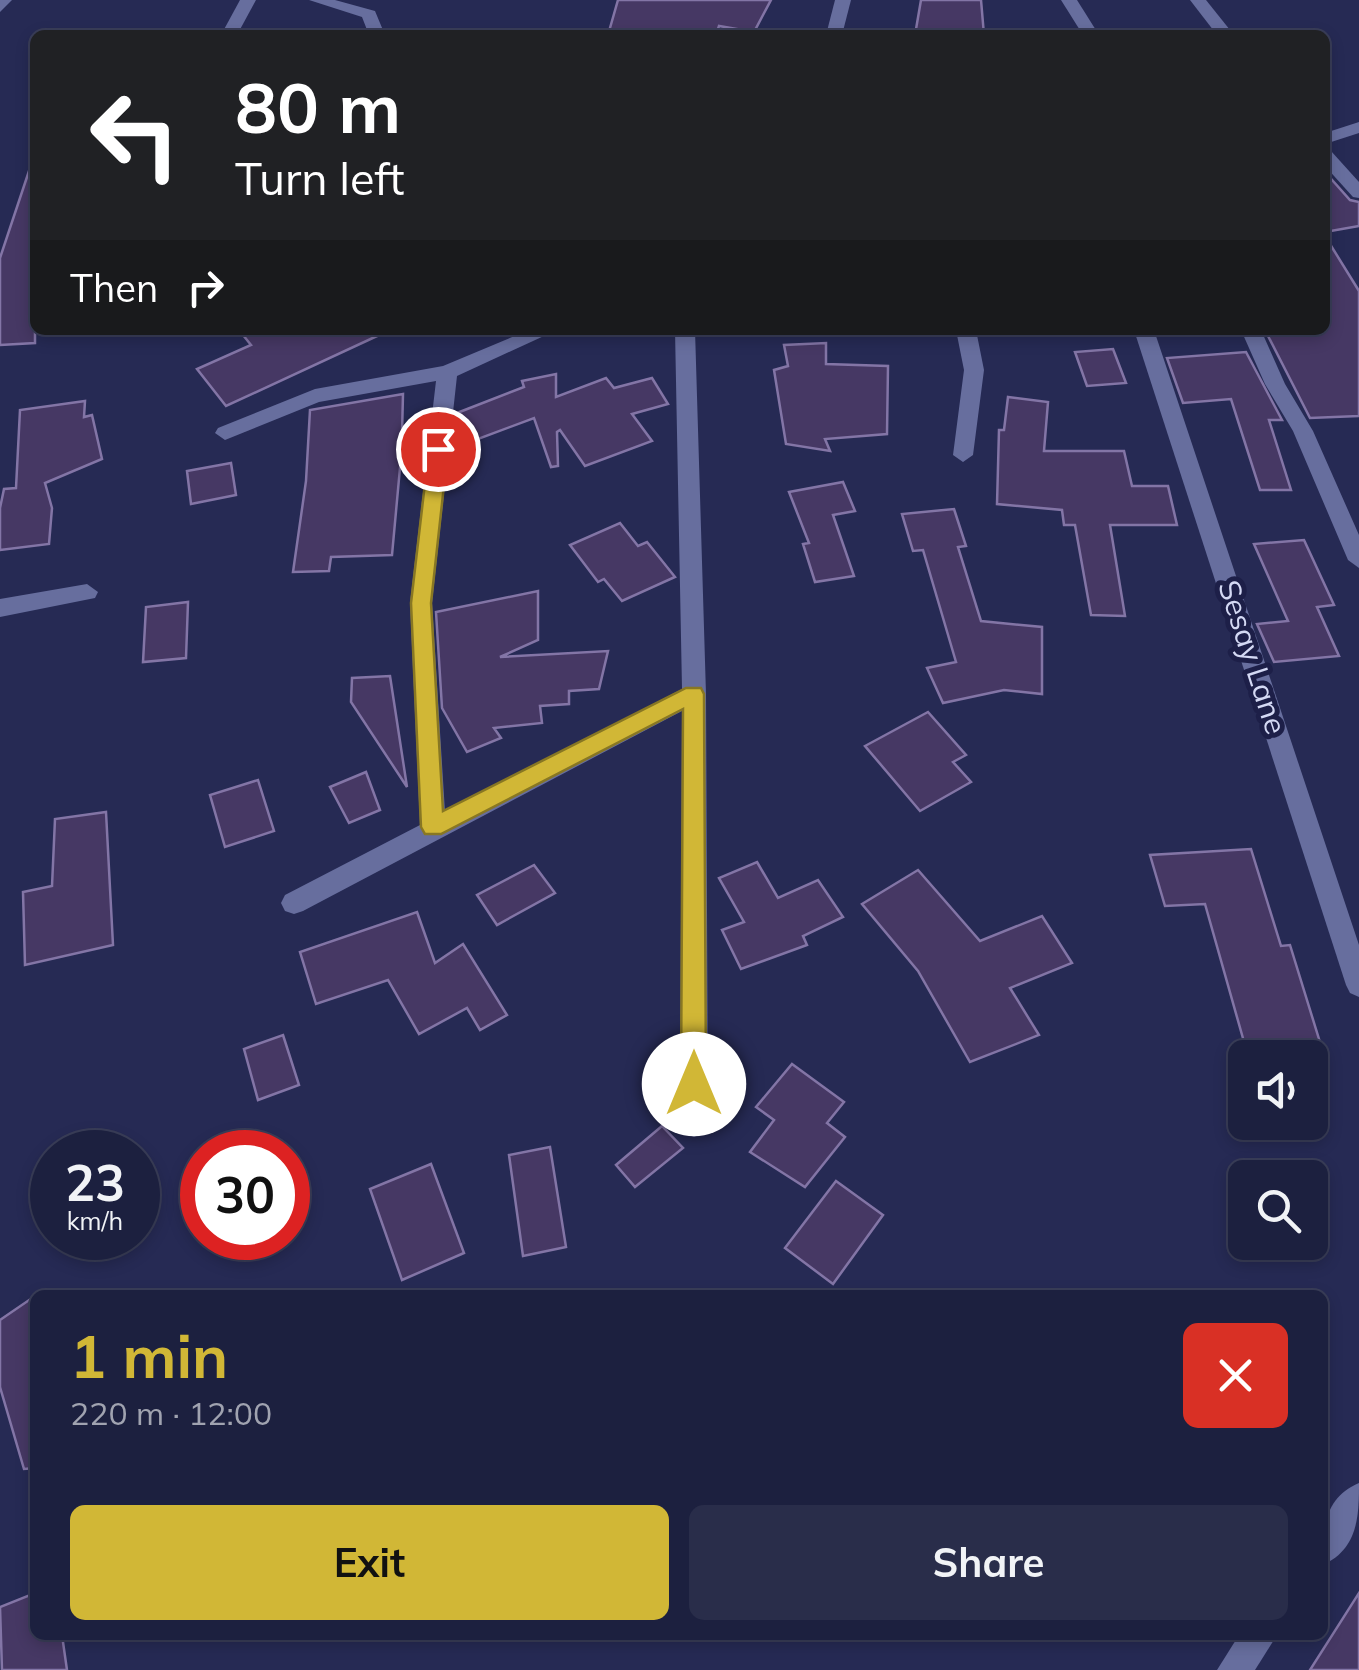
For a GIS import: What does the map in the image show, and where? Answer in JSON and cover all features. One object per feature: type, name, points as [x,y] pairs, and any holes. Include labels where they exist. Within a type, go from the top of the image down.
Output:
[{"type":"street","points":[[0,8],[4,0]]},
{"type":"street","points":[[232,30],[248,0]]},
{"type":"street","points":[[316,0],[369,14],[375,30]]},
{"type":"street","points":[[835,30],[843,0]]},
{"type":"street","points":[[1069,0],[1088,30]]},
{"type":"street","points":[[1198,0],[1222,30]]},
{"type":"street","points":[[1330,137],[1359,127]]},
{"type":"street","points":[[1330,161],[1359,193]]},
{"type":"street","points":[[225,433],[316,396],[447,372],[536,335]]},
{"type":"street","points":[[685,335],[694,694],[694,1124]]},
{"type":"street","points":[[962,455],[974,370],[967,335]]},
{"type":"street","name":"Sesay Lane","points":[[1146,335],[1359,985]]},
{"type":"street","points":[[1253,335],[1302,431],[1359,560]]},
{"type":"street","points":[[433,827],[421,603],[447,372]]},
{"type":"street","points":[[0,608],[86,592]]},
{"type":"street","points":[[294,903],[694,694]]},
{"type":"street","points":[[1328,1541],[1359,1499]]},
{"type":"street","points":[[1234,1670],[1256,1640]]},
{"type":"building","points":[[618,0],[771,0],[755,30],[719,26],[718,30],[609,30]]},
{"type":"building","points":[[921,0],[981,0],[984,30],[916,30]]},
{"type":"building","points":[[30,171],[30,335],[35,335],[35,343],[0,345],[0,258]]},
{"type":"building","points":[[1330,178],[1350,200],[1359,202],[1359,226],[1330,231]]},
{"type":"building","points":[[1330,244],[1359,291],[1359,416],[1310,418],[1268,335],[1330,335]]},
{"type":"building","points":[[243,335],[379,335],[226,406],[197,369],[251,345]]},
{"type":"building","points":[[826,343],[826,364],[888,366],[887,434],[825,439],[830,451],[786,444],[774,370],[788,366],[784,345]]},
{"type":"building","points":[[1113,349],[1126,383],[1087,386],[1075,352]]},
{"type":"building","points":[[1246,352],[1282,420],[1269,420],[1291,490],[1260,490],[1231,399],[1183,403],[1167,358]]},
{"type":"building","points":[[556,374],[556,397],[606,378],[614,388],[652,378],[668,404],[632,414],[652,441],[585,466],[560,430],[558,466],[551,467],[534,418],[470,442],[456,422],[457,413],[524,387],[522,381]]},
{"type":"building","points":[[403,394],[402,435],[408,432],[408,468],[400,468],[392,555],[331,557],[329,571],[293,572],[306,481],[310,410]]},
{"type":"building","points":[[1008,397],[1048,402],[1044,451],[1124,451],[1132,486],[1168,486],[1177,525],[1110,525],[1125,616],[1091,615],[1075,525],[1064,525],[1062,510],[997,504],[999,430],[1004,430]]},
{"type":"building","points":[[85,401],[84,417],[92,415],[102,459],[45,483],[52,508],[49,544],[0,550],[4,489],[16,488],[20,410]]},
{"type":"building","points":[[231,463],[236,495],[191,504],[187,471]]},
{"type":"building","points":[[843,482],[855,511],[833,515],[854,576],[815,582],[803,544],[809,543],[789,492]]},
{"type":"building","points":[[954,509],[966,546],[958,547],[981,621],[1042,627],[1042,694],[1004,690],[943,703],[927,668],[956,662],[923,550],[913,551],[902,514]]},
{"type":"building","points":[[620,523],[638,546],[647,542],[675,577],[622,601],[604,579],[598,582],[570,545]]},
{"type":"building","points":[[1304,540],[1334,605],[1317,607],[1339,656],[1274,662],[1257,624],[1288,621],[1254,544]]},
{"type":"building","points":[[538,591],[538,640],[500,657],[608,651],[599,689],[569,691],[569,704],[540,706],[542,723],[494,728],[501,738],[467,752],[442,708],[436,612]]},
{"type":"building","points":[[188,602],[186,658],[143,662],[146,607]]},
{"type":"building","points":[[390,676],[407,787],[351,702],[352,678]]},
{"type":"building","points":[[928,712],[966,755],[953,762],[971,782],[920,811],[865,746]]},
{"type":"building","points":[[366,772],[380,810],[349,823],[330,787]]},
{"type":"building","points":[[258,780],[274,831],[225,847],[210,795]]},
{"type":"building","points":[[106,812],[113,945],[25,965],[23,892],[52,886],[55,819]]},
{"type":"building","points":[[1251,849],[1281,946],[1290,945],[1319,1040],[1243,1040],[1205,904],[1165,906],[1150,855]]},
{"type":"building","points":[[757,862],[778,898],[818,880],[843,917],[803,936],[807,945],[741,969],[722,930],[744,922],[719,878]]},
{"type":"building","points":[[534,865],[555,893],[497,925],[477,895]]},
{"type":"building","points":[[918,870],[980,941],[1042,916],[1072,963],[1010,988],[1039,1035],[970,1062],[918,971],[862,904]]},
{"type":"building","points":[[417,912],[435,963],[463,944],[507,1015],[480,1030],[467,1008],[419,1034],[388,980],[316,1004],[300,952]]},
{"type":"building","points":[[283,1035],[299,1085],[258,1100],[244,1049]]},
{"type":"building","points":[[792,1064],[844,1102],[827,1123],[845,1137],[805,1187],[750,1152],[774,1120],[756,1107]]},
{"type":"building","points":[[662,1126],[683,1148],[635,1187],[616,1165]]},
{"type":"building","points":[[550,1147],[566,1247],[523,1256],[509,1155]]},
{"type":"building","points":[[431,1164],[464,1253],[402,1280],[370,1189]]},
{"type":"building","points":[[836,1181],[883,1215],[833,1284],[785,1248]]},
{"type":"building","points":[[30,1299],[30,1468],[24,1469],[0,1387],[0,1320]]},
{"type":"building","points":[[1359,1593],[1359,1670],[1310,1670]]},
{"type":"building","points":[[30,1595],[30,1640],[63,1640],[67,1670],[2,1670],[0,1607]]},
{"type":"route","points":[[438,449],[421,603],[433,827],[694,694],[694,1084]]}]
